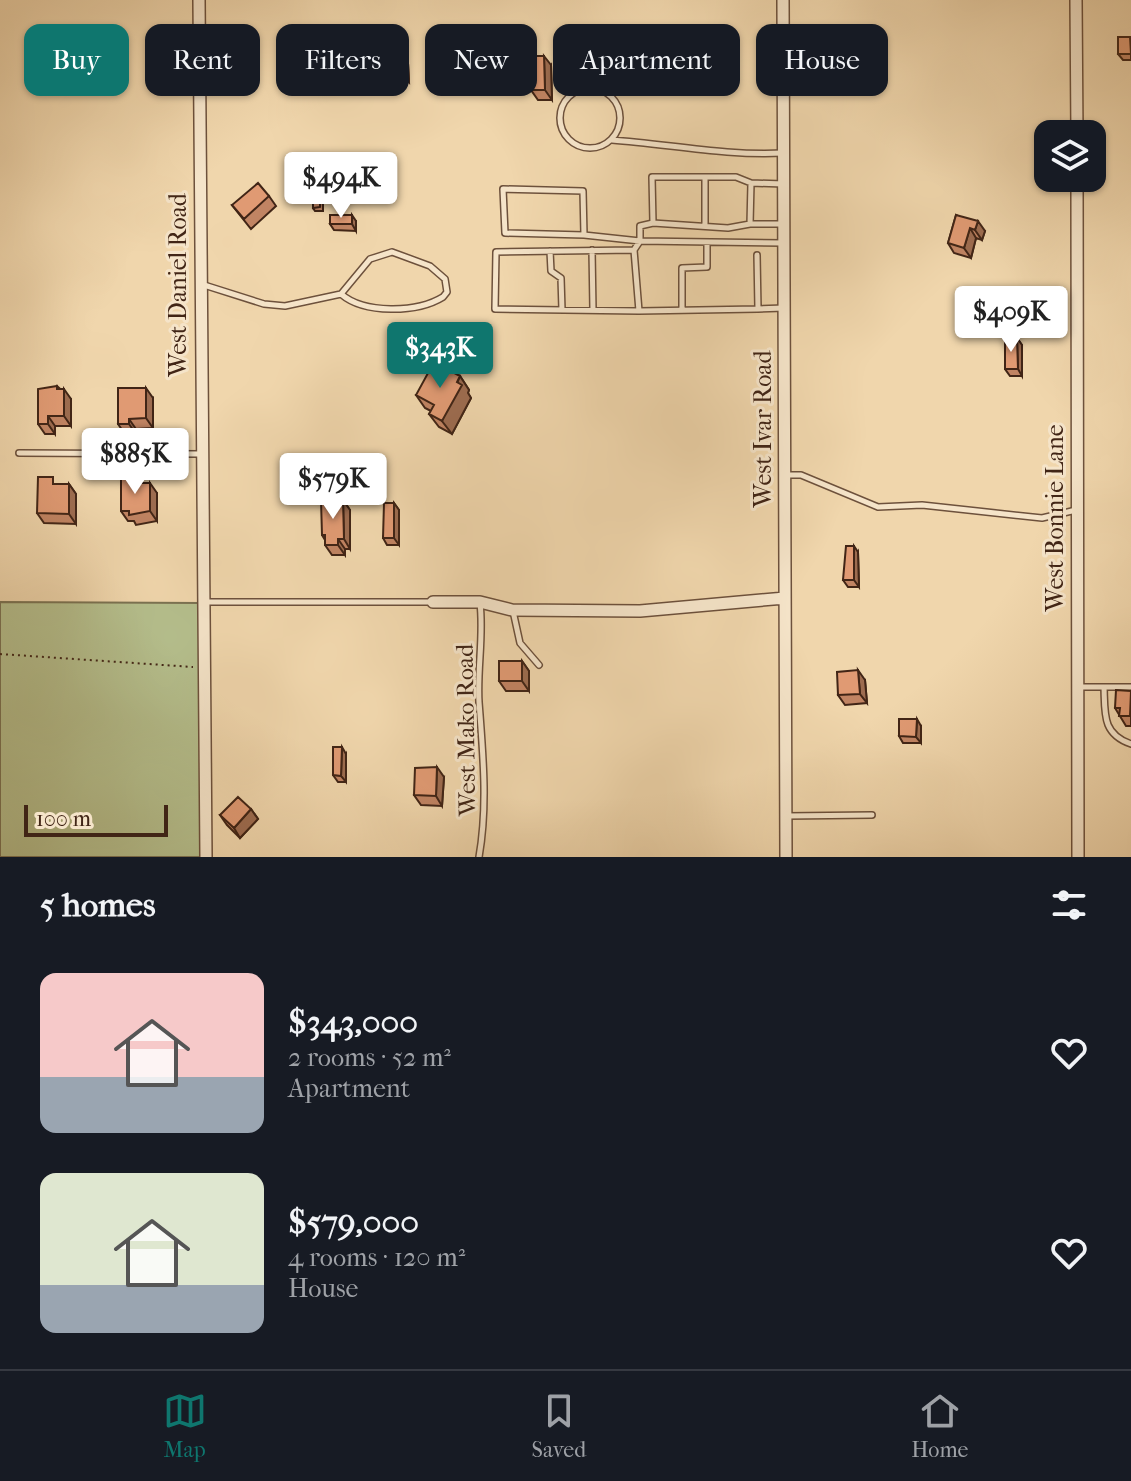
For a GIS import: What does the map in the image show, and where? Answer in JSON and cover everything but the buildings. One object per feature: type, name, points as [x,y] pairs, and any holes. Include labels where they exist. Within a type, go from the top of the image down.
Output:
[{"type":"street","name":"West Daniel Road","points":[[199,0],[201,594],[206,602],[206,857]]},
{"type":"street","name":"West Ivar Road","points":[[783,0],[786,857]]},
{"type":"street","points":[[1076,0],[1077,120]]},
{"type":"street","name":"West Bonnie Lane","points":[[1077,192],[1078,857]]},
{"type":"street","points":[[433,602],[480,602],[512,610],[640,611],[785,598]]},
{"type":"lane","points":[[612,140],[620,116],[612,97],[594,88],[583,88],[566,99],[559,117],[565,135],[571,142],[589,149],[612,140],[690,145],[747,155],[784,153]]},
{"type":"lane","points":[[653,223],[652,177],[736,177],[751,183],[784,184]]},
{"type":"lane","points":[[705,177],[705,226]]},
{"type":"lane","points":[[750,224],[751,183]]},
{"type":"lane","points":[[584,235],[583,191],[503,189],[505,233],[584,235],[640,241],[784,243]]},
{"type":"lane","points":[[639,311],[634,250],[640,241],[640,226],[653,223],[728,228],[750,224],[784,224]]},
{"type":"lane","points":[[682,310],[682,268],[707,267],[707,242]]},
{"type":"lane","points":[[592,250],[593,310]]},
{"type":"lane","points":[[634,250],[496,252],[495,309],[639,311],[784,308]]},
{"type":"lane","points":[[550,251],[551,271],[561,278],[562,310]]},
{"type":"lane","points":[[200,284],[264,304],[285,306],[341,294],[370,259],[392,252],[430,266],[445,279],[447,286],[443,297],[422,305],[362,307],[341,294]]},
{"type":"lane","points":[[757,255],[758,309]]},
{"type":"lane","points":[[19,453],[201,454]]},
{"type":"lane","points":[[785,475],[801,475],[878,507],[922,505],[1042,518],[1077,509]]},
{"type":"lane","points":[[206,602],[433,602]]},
{"type":"lane","name":"West Mako Road","points":[[479,857],[485,818],[479,699],[483,650],[480,602]]},
{"type":"lane","points":[[512,610],[520,643],[539,665]]},
{"type":"lane","points":[[1077,687],[1131,687]]},
{"type":"lane","points":[[1104,687],[1106,726],[1116,737],[1131,744]]},
{"type":"lane","points":[[786,816],[872,815]]},
{"type":"path","points":[[0,654],[206,668]]},
{"type":"green space","points":[[0,602],[201,603],[201,857],[0,857]]}]
